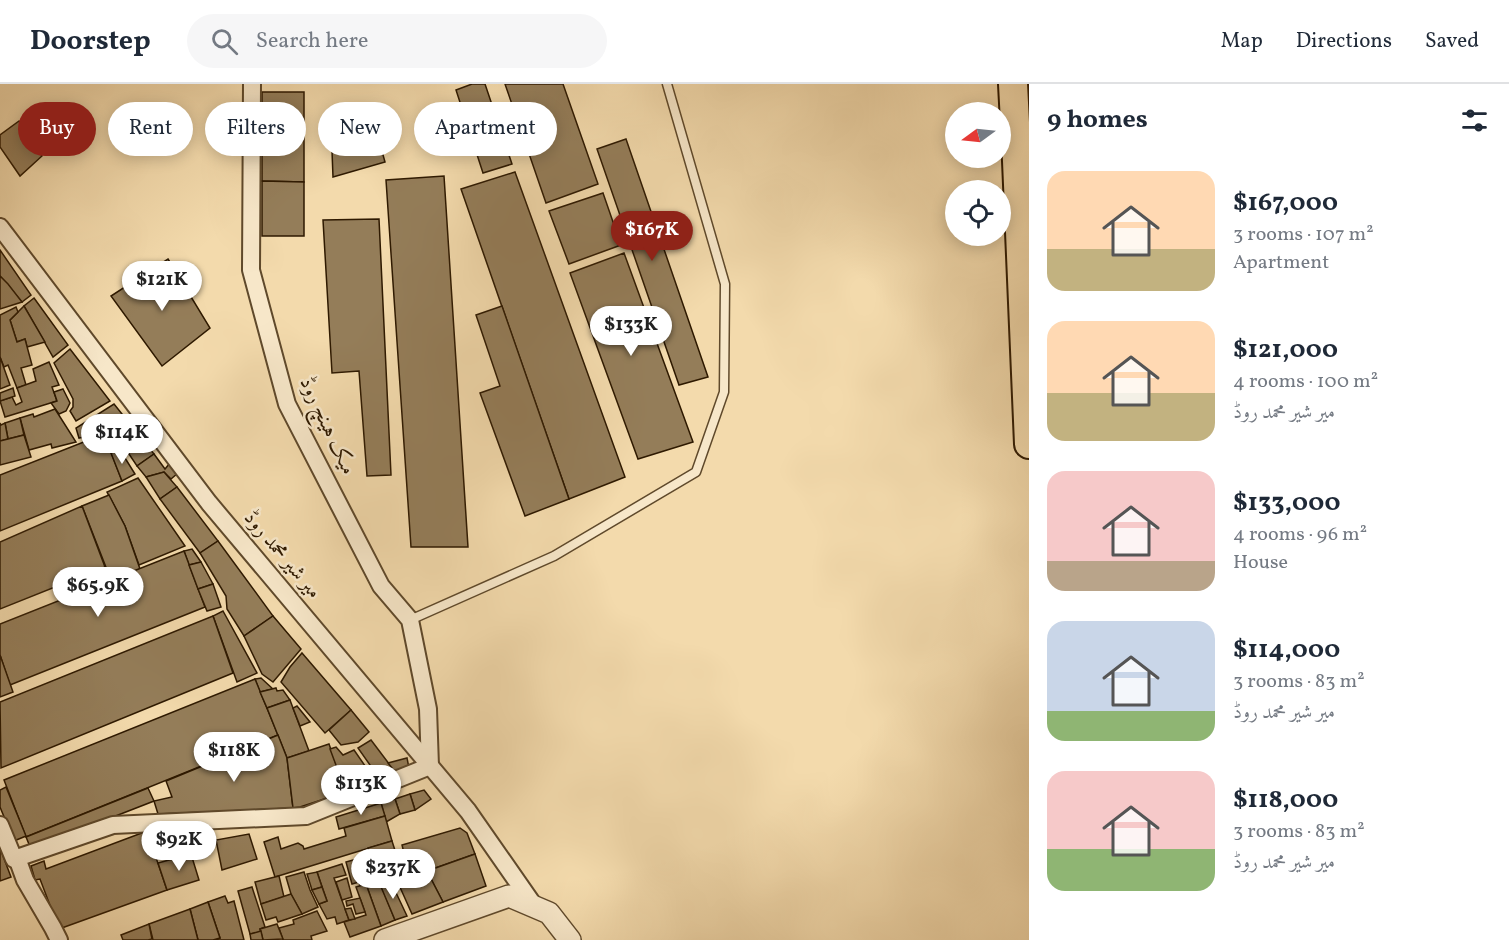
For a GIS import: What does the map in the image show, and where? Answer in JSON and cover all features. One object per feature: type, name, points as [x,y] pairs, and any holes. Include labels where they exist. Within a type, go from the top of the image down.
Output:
[{"type":"highway","points":[[1013,84],[1029,444]]},
{"type":"street","name":"میک ہینچ روڈ","points":[[252,84],[251,270],[287,404],[381,586],[410,620],[428,709],[430,766]]},
{"type":"street","name":"میر شیر محمد روڈ","points":[[0,227],[208,503],[468,811],[535,907]]},
{"type":"street","points":[[0,825],[14,859],[113,825],[306,816],[430,766]]},
{"type":"street","points":[[17,858],[25,880],[59,940]]},
{"type":"street","points":[[385,940],[509,896],[549,913],[570,940]]},
{"type":"lane","points":[[410,620],[554,556],[696,471],[724,392],[725,284],[667,84]]},
{"type":"building","points":[[472,84],[485,84],[491,102],[460,102],[456,90]]},
{"type":"building","points":[[505,84],[563,84],[598,184],[546,203],[530,156],[557,156],[557,102],[511,102]]},
{"type":"building","points":[[262,92],[304,92],[304,102],[262,102]]},
{"type":"building","points":[[18,122],[18,156],[42,156],[20,176],[0,147],[0,135]]},
{"type":"building","points":[[626,139],[708,377],[679,385],[597,149]]},
{"type":"building","points":[[262,156],[304,156],[304,182],[262,181]]},
{"type":"building","points":[[332,156],[383,156],[385,162],[333,177]]},
{"type":"building","points":[[477,156],[509,156],[512,164],[483,173]]},
{"type":"building","points":[[515,172],[625,477],[569,499],[461,189]]},
{"type":"building","points":[[444,176],[468,547],[411,547],[386,180]]},
{"type":"building","points":[[262,181],[304,182],[304,236],[262,236]]},
{"type":"building","points":[[603,193],[621,245],[569,264],[549,211]]},
{"type":"building","points":[[379,219],[391,475],[367,476],[359,371],[332,373],[323,220]]},
{"type":"building","points":[[0,250],[31,295],[22,302],[0,276]]},
{"type":"building","points":[[624,253],[693,442],[638,459],[570,273]]},
{"type":"building","points":[[168,259],[210,328],[162,366],[111,296]]},
{"type":"building","points":[[0,276],[8,284],[22,302],[0,309]]},
{"type":"building","points":[[34,298],[68,345],[53,357],[24,306]]},
{"type":"building","points":[[24,306],[45,342],[27,347],[25,339],[17,342],[10,320]]},
{"type":"building","points":[[502,306],[569,499],[525,516],[480,393],[500,386],[476,315]]},
{"type":"building","points":[[16,307],[18,312],[10,320],[17,342],[25,339],[32,365],[21,368],[26,385],[17,388],[8,365],[4,367],[0,357],[0,315]]},
{"type":"building","points":[[70,349],[110,401],[76,421],[70,411],[73,407],[73,399],[54,363]]},
{"type":"building","points":[[0,357],[10,385],[0,389]]},
{"type":"building","points":[[49,362],[59,385],[52,387],[57,401],[5,417],[0,401],[12,397],[16,405],[22,402],[17,388],[36,381],[33,369]]},
{"type":"building","points":[[13,388],[15,396],[0,401],[0,393]]},
{"type":"building","points":[[63,389],[70,403],[66,411],[59,414],[51,403],[57,401],[54,392]]},
{"type":"building","points":[[114,404],[154,454],[137,466],[123,445],[113,448],[107,432],[79,438],[76,428]]},
{"type":"building","points":[[55,409],[76,442],[52,448],[51,444],[29,450],[20,418],[33,414],[34,417]]},
{"type":"building","points":[[20,418],[24,435],[8,439],[5,423]]},
{"type":"building","points":[[0,423],[1,425],[5,423],[8,439],[0,441]]},
{"type":"building","points":[[104,434],[122,481],[0,531],[0,475]]},
{"type":"building","points":[[24,435],[31,457],[0,465],[0,441]]},
{"type":"building","points":[[120,450],[135,474],[122,481],[111,453]]},
{"type":"building","points":[[154,454],[165,469],[170,463],[178,473],[171,479],[164,472],[146,477],[137,466]]},
{"type":"building","points":[[164,472],[177,487],[160,499],[146,477]]},
{"type":"building","points":[[138,478],[185,546],[139,565],[125,526],[107,492]]},
{"type":"building","points":[[177,487],[218,541],[200,553],[160,499]]},
{"type":"building","points":[[109,495],[125,526],[140,569],[111,580],[82,506]]},
{"type":"building","points":[[82,506],[105,567],[0,609],[0,542]]},
{"type":"building","points":[[218,541],[273,616],[244,636],[227,609],[226,596],[200,553]]},
{"type":"building","points":[[192,549],[201,562],[189,565],[184,551]]},
{"type":"building","points":[[184,551],[205,607],[10,685],[0,655],[0,624]]},
{"type":"building","points":[[201,562],[213,584],[198,589],[189,565]]},
{"type":"building","points":[[213,584],[221,607],[207,611],[198,589]]},
{"type":"building","points":[[223,611],[257,673],[237,682],[213,616]]},
{"type":"building","points":[[213,616],[233,673],[1,768],[0,702]]},
{"type":"building","points":[[273,616],[301,649],[273,682],[262,674],[244,636]]},
{"type":"building","points":[[302,653],[351,710],[325,733],[281,682]]},
{"type":"building","points":[[0,655],[13,692],[0,697]]},
{"type":"building","points":[[261,678],[273,689],[260,692],[255,679]]},
{"type":"building","points":[[255,679],[278,735],[26,837],[4,780]]},
{"type":"building","points":[[276,688],[277,691],[283,690],[290,700],[267,708],[260,692]]},
{"type":"building","points":[[290,700],[309,751],[287,758],[267,708]]},
{"type":"building","points":[[297,706],[310,722],[300,726],[293,708]]},
{"type":"building","points":[[351,710],[369,732],[358,742],[341,745],[329,730]]},
{"type":"building","points":[[278,735],[287,758],[293,808],[158,814],[154,801],[172,797],[166,781]]},
{"type":"building","points":[[371,740],[396,773],[382,782],[358,748]]},
{"type":"building","points":[[329,744],[346,792],[293,808],[287,758]]},
{"type":"building","points":[[336,747],[343,755],[354,750],[370,773],[353,782],[356,788],[346,792],[330,749]]},
{"type":"building","points":[[407,758],[409,768],[396,773],[388,763]]},
{"type":"building","points":[[370,773],[376,782],[356,788],[353,782]]},
{"type":"building","points":[[6,787],[26,836],[14,841],[0,807],[0,790]]},
{"type":"building","points":[[148,788],[154,801],[31,849],[26,837]]},
{"type":"building","points":[[424,790],[431,799],[415,810],[410,794]]},
{"type":"building","points":[[410,794],[415,810],[400,814],[395,799]]},
{"type":"building","points":[[395,799],[400,814],[386,822],[381,803]]},
{"type":"building","points":[[381,803],[385,816],[339,829],[336,817]]},
{"type":"building","points":[[385,816],[392,841],[275,877],[264,842],[278,837],[281,849],[298,843],[304,849],[346,836],[344,828]]},
{"type":"building","points":[[460,828],[467,833],[475,854],[427,871],[419,853],[405,857],[402,845]]},
{"type":"building","points":[[147,831],[167,890],[59,929],[40,879],[35,880],[31,866],[44,861],[46,869]]},
{"type":"building","points":[[249,834],[257,859],[222,870],[216,840]]},
{"type":"building","points":[[392,841],[399,863],[421,857],[427,871],[394,882],[391,876],[379,880],[368,848]]},
{"type":"building","points":[[0,848],[11,877],[0,881]]},
{"type":"building","points":[[191,854],[199,880],[167,890],[158,863]]},
{"type":"building","points":[[475,854],[486,886],[443,902],[427,871]]},
{"type":"building","points":[[371,855],[378,876],[365,880],[366,884],[360,886],[359,882],[352,884],[346,862]]},
{"type":"building","points":[[342,864],[346,875],[334,878],[349,920],[337,924],[335,917],[327,919],[319,904],[327,901],[317,872]]},
{"type":"building","points":[[304,872],[318,907],[302,914],[291,894],[286,877]]},
{"type":"building","points":[[317,872],[322,887],[312,890],[307,874]]},
{"type":"building","points":[[429,875],[443,902],[412,914],[399,885]]},
{"type":"building","points":[[279,876],[284,897],[261,904],[255,882]]},
{"type":"building","points":[[347,878],[352,897],[342,900],[336,882]]},
{"type":"building","points":[[379,880],[395,920],[381,926],[366,884]]},
{"type":"building","points":[[390,880],[407,916],[395,920],[379,882]]},
{"type":"building","points":[[366,884],[381,926],[350,937],[344,922],[366,915],[356,887]]},
{"type":"building","points":[[252,887],[265,927],[260,929],[261,932],[250,934],[238,891]]},
{"type":"building","points":[[322,887],[327,901],[319,904],[312,890]]},
{"type":"building","points":[[291,894],[302,914],[278,922],[276,917],[266,920],[261,904]]},
{"type":"building","points":[[225,896],[228,903],[234,901],[244,940],[212,940],[220,938],[208,902]]},
{"type":"building","points":[[360,898],[365,912],[356,914],[353,904],[347,906],[346,901]]},
{"type":"building","points":[[208,902],[220,938],[198,940],[190,909]]},
{"type":"building","points":[[351,908],[355,919],[349,920],[345,909]]},
{"type":"building","points":[[190,909],[198,940],[153,940],[149,924]]},
{"type":"building","points":[[317,911],[327,931],[311,936],[312,940],[283,940],[279,928],[294,924],[293,920]]},
{"type":"building","points":[[149,924],[152,939],[123,940],[121,935]]},
{"type":"building","points":[[277,924],[283,939],[263,940],[260,929]]},
{"type":"building","points":[[261,931],[263,940],[251,940],[250,934]]}]
